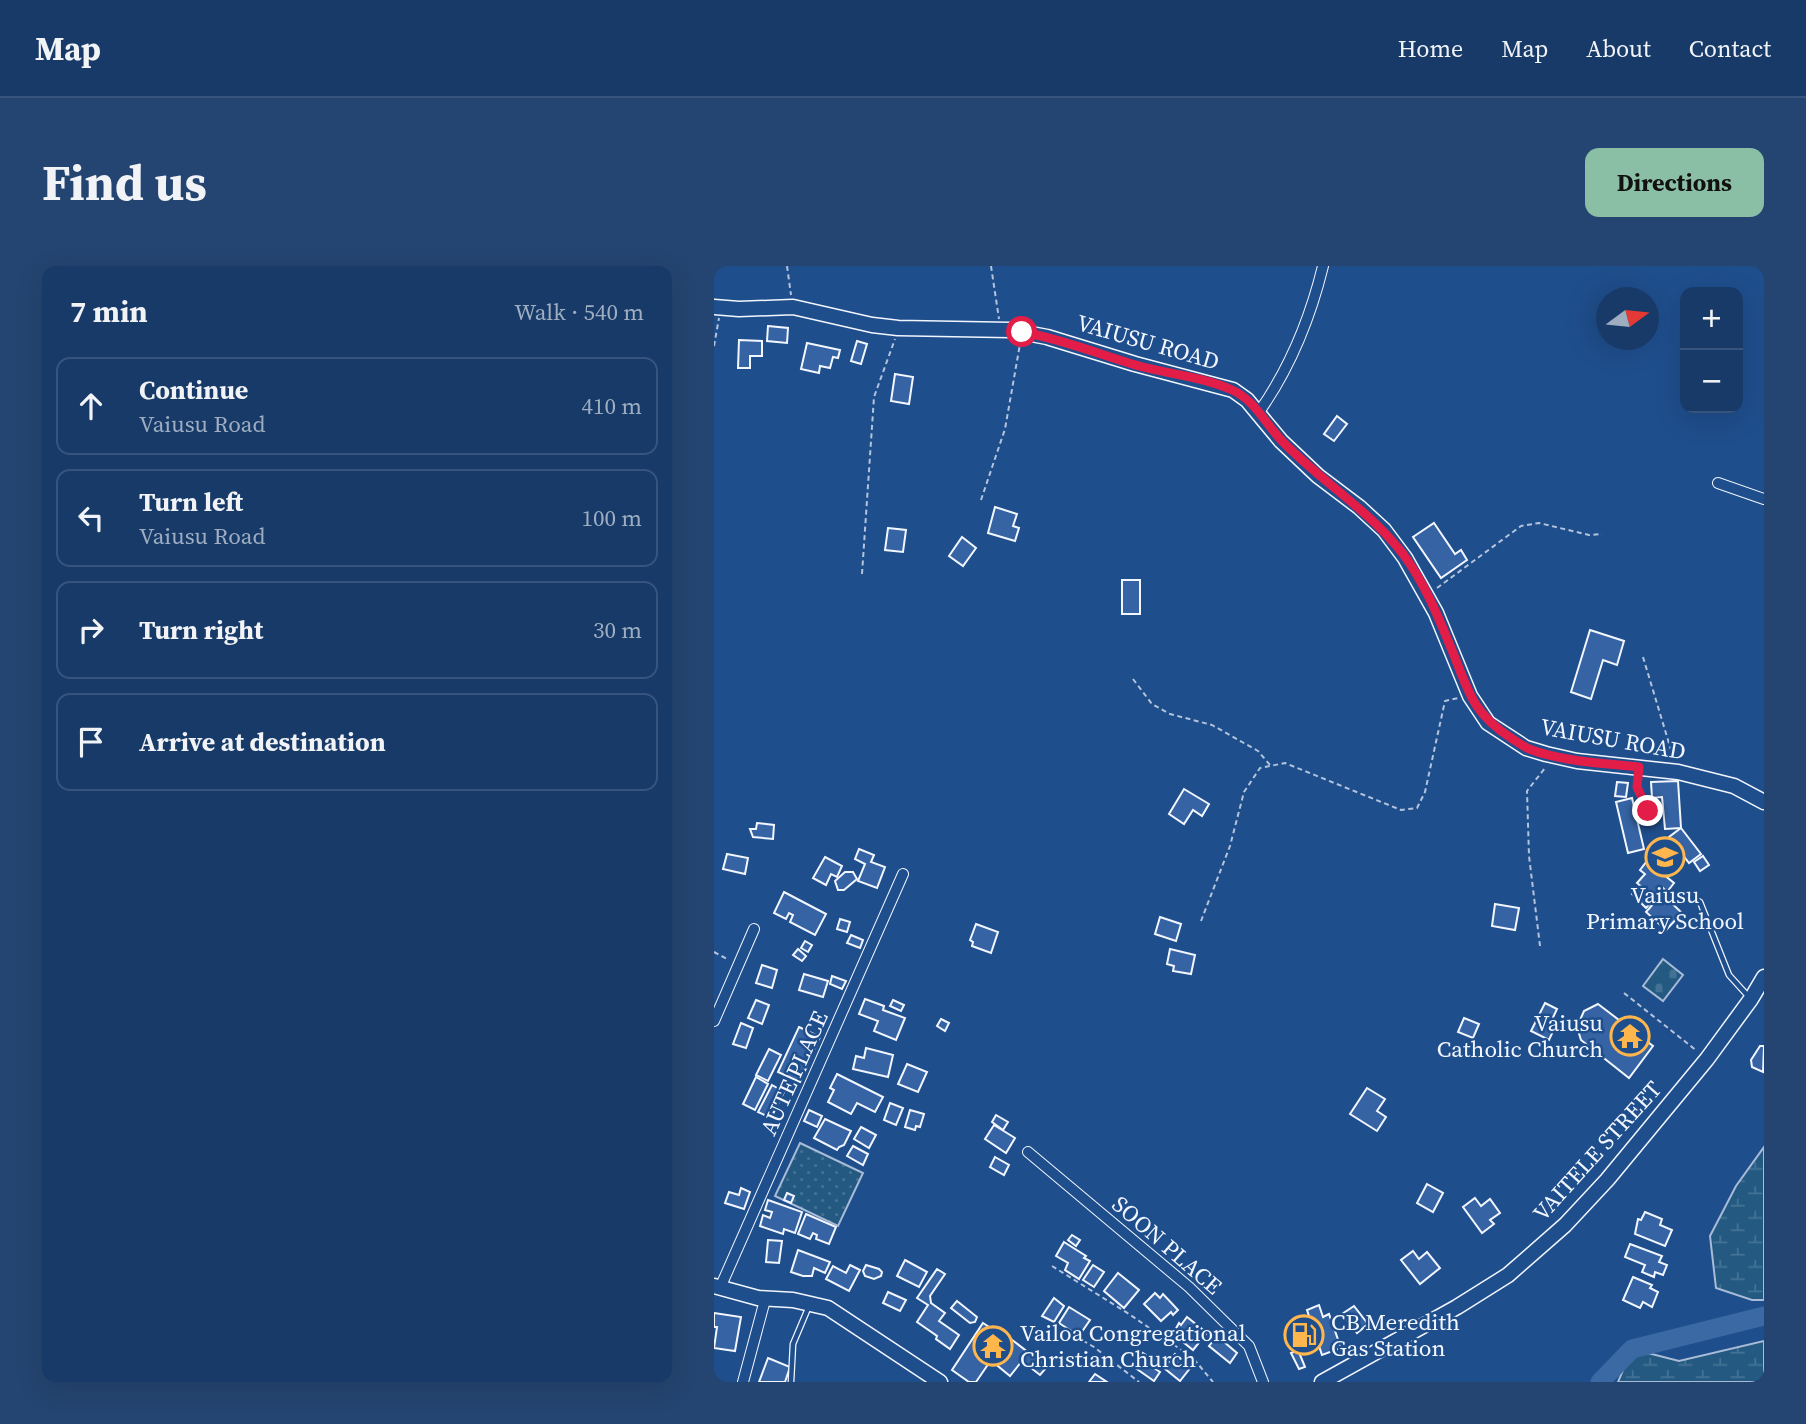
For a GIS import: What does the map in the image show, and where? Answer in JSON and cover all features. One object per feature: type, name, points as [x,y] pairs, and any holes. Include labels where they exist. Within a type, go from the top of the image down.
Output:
[{"type":"street","points":[[1259,412],[1277,387],[1312,310],[1323,266]]},
{"type":"street","name":"VAIUSU ROAD","points":[[718,307],[793,307],[872,325],[898,328],[933,327],[1022,332],[1233,390],[1259,412],[1281,441],[1318,476],[1359,506],[1384,530],[1427,595],[1469,696],[1494,727],[1526,748],[1554,756],[1678,772],[1734,786],[1764,802]]},
{"type":"street","points":[[1718,483],[1764,499]]},
{"type":"street","name":"AUTE PLACE","points":[[717,1287],[903,874]]},
{"type":"street","points":[[715,1014],[754,929]]},
{"type":"street","name":"VAITELE STREET","points":[[1322,1382],[1457,1307],[1508,1275],[1565,1225],[1608,1180],[1707,1059],[1764,977]]},
{"type":"street","name":"SOON PLACE","points":[[1028,1152],[1198,1295],[1249,1346],[1263,1382]]},
{"type":"street","points":[[717,1287],[765,1300],[793,1300],[828,1308],[940,1382]]},
{"type":"street","points":[[743,1382],[765,1300]]},
{"type":"lane","points":[[1639,767],[1637,787],[1648,811]]},
{"type":"lane","points":[[1685,894],[1700,902],[1729,975],[1751,999]]},
{"type":"lane","points":[[792,1382],[793,1344],[810,1304]]},
{"type":"path","points":[[787,266],[793,307]]},
{"type":"path","points":[[991,266],[1000,330]]},
{"type":"path","points":[[714,346],[718,307]]},
{"type":"path","points":[[862,574],[874,397],[898,328]]},
{"type":"path","points":[[981,500],[1005,429],[1022,332]]},
{"type":"path","points":[[1427,595],[1521,526],[1539,523],[1589,535],[1602,534]]},
{"type":"path","points":[[1643,657],[1678,772]]},
{"type":"path","points":[[1133,679],[1152,704],[1170,714],[1212,725],[1258,751],[1271,766]]},
{"type":"path","points":[[1201,921],[1230,846],[1244,792],[1260,768],[1284,763],[1401,810],[1417,808],[1425,792],[1445,701],[1469,696]]},
{"type":"path","points":[[1540,946],[1529,856],[1527,791],[1554,756]]},
{"type":"path","points":[[714,952],[738,964]]},
{"type":"path","points":[[1624,993],[1707,1059]]},
{"type":"path","points":[[1052,1266],[1193,1358],[1213,1382]]},
{"type":"path","points":[[1068,1332],[1139,1382]]},
{"type":"green space","points":[[1663,959],[1683,975],[1663,1001],[1643,986]]},
{"type":"green space","points":[[800,1143],[863,1173],[838,1226],[775,1196]]},
{"type":"green space","points":[[1764,1147],[1764,1300],[1752,1300],[1716,1288],[1710,1236],[1736,1186]]},
{"type":"green space","points":[[1764,1341],[1764,1382],[1618,1382],[1632,1349],[1679,1361]]},
{"type":"building","points":[[768,326],[788,328],[787,343],[767,341]]},
{"type":"building","points":[[739,340],[762,341],[762,356],[750,356],[750,368],[738,368]]},
{"type":"building","points":[[857,341],[867,344],[861,364],[851,361]]},
{"type":"building","points":[[807,343],[840,350],[838,358],[833,357],[830,368],[820,366],[819,373],[801,369]]},
{"type":"building","points":[[895,374],[913,377],[909,404],[891,401]]},
{"type":"building","points":[[1337,416],[1347,424],[1334,441],[1324,434]]},
{"type":"building","points":[[995,507],[1017,514],[1013,526],[1019,528],[1015,541],[988,533]]},
{"type":"building","points":[[1434,523],[1455,554],[1461,550],[1467,560],[1441,578],[1413,537]]},
{"type":"building","points":[[888,528],[906,530],[903,552],[885,550]]},
{"type":"building","points":[[962,537],[976,548],[963,566],[949,556]]},
{"type":"building","points":[[1122,580],[1140,580],[1140,614],[1122,614]]},
{"type":"building","points":[[1590,630],[1624,641],[1617,665],[1603,660],[1591,699],[1571,692]]},
{"type":"building","points":[[1678,781],[1681,828],[1665,829],[1662,797],[1652,798],[1651,782]]},
{"type":"building","points":[[1617,782],[1628,783],[1626,797],[1615,796]]},
{"type":"building","points":[[1184,789],[1209,804],[1202,816],[1193,810],[1184,824],[1169,814]]},
{"type":"building","points":[[1632,798],[1644,849],[1628,853],[1616,802]]},
{"type":"building","points":[[757,823],[774,825],[773,839],[753,837],[750,829],[756,829]]},
{"type":"building","points":[[1681,828],[1701,854],[1689,863],[1669,837]]},
{"type":"building","points":[[859,849],[874,855],[871,862],[885,867],[877,888],[858,881],[865,864],[855,859]]},
{"type":"building","points":[[727,854],[748,858],[745,874],[723,869]]},
{"type":"building","points":[[1703,856],[1709,865],[1700,871],[1694,862]]},
{"type":"building","points":[[825,857],[842,866],[837,877],[831,874],[826,885],[813,878]]},
{"type":"building","points":[[1647,861],[1674,883],[1667,892],[1663,888],[1655,898],[1637,883],[1645,874],[1640,870]]},
{"type":"building","points":[[845,872],[853,872],[857,879],[844,890],[838,890],[835,881]]},
{"type":"building","points":[[1640,886],[1654,899],[1646,908],[1632,894]]},
{"type":"building","points":[[784,892],[826,914],[815,935],[790,922],[793,915],[789,913],[786,919],[774,913]]},
{"type":"building","points":[[1662,894],[1682,913],[1666,930],[1646,912]]},
{"type":"building","points":[[1495,904],[1519,908],[1515,930],[1492,926]]},
{"type":"building","points":[[1160,917],[1181,924],[1176,941],[1155,934]]},
{"type":"building","points":[[840,919],[850,922],[847,932],[837,929]]},
{"type":"building","points":[[976,924],[998,932],[991,953],[972,946],[973,942],[970,940]]},
{"type":"building","points":[[851,935],[863,940],[860,948],[847,943]]},
{"type":"building","points":[[805,941],[812,945],[808,952],[801,948]]},
{"type":"building","points":[[798,949],[806,956],[802,961],[793,955]]},
{"type":"building","points":[[1170,949],[1195,955],[1191,974],[1173,971],[1174,966],[1167,964]]},
{"type":"building","points":[[762,965],[777,970],[772,988],[756,983]]},
{"type":"building","points":[[804,974],[828,981],[823,997],[799,990]]},
{"type":"building","points":[[832,976],[846,981],[842,989],[830,984]]},
{"type":"building","points":[[865,999],[884,1006],[883,1010],[905,1018],[896,1040],[874,1031],[878,1021],[859,1014]]},
{"type":"building","points":[[756,1000],[769,1005],[762,1024],[748,1018]]},
{"type":"building","points":[[893,1000],[904,1005],[901,1011],[890,1006]]},
{"type":"building","points":[[1545,1003],[1557,1009],[1550,1024],[1555,1027],[1549,1040],[1531,1031]]},
{"type":"building","points":[[1598,1004],[1653,1046],[1629,1078],[1581,1040],[1577,1027],[1584,1011]]},
{"type":"building","points":[[1464,1018],[1479,1024],[1473,1038],[1458,1032]]},
{"type":"building","points":[[941,1019],[949,1023],[945,1031],[937,1026]]},
{"type":"building","points":[[741,1023],[753,1028],[746,1048],[733,1044]]},
{"type":"building","points":[[799,1027],[820,1037],[800,1082],[778,1072]]},
{"type":"building","points":[[1760,1046],[1764,1046],[1763,1072],[1752,1067],[1751,1060]]},
{"type":"building","points":[[866,1048],[893,1055],[888,1077],[853,1069],[856,1056],[864,1058]]},
{"type":"building","points":[[769,1049],[781,1055],[768,1081],[756,1075]]},
{"type":"building","points":[[907,1064],[927,1072],[918,1092],[898,1084]]},
{"type":"building","points":[[837,1074],[883,1097],[875,1112],[857,1103],[851,1114],[828,1102],[834,1090],[830,1088]]},
{"type":"building","points":[[756,1077],[768,1084],[755,1110],[743,1104]]},
{"type":"building","points":[[772,1085],[784,1092],[771,1118],[758,1112]]},
{"type":"building","points":[[1367,1088],[1385,1099],[1377,1111],[1386,1117],[1377,1131],[1350,1114]]},
{"type":"building","points":[[890,1103],[903,1108],[896,1125],[884,1120]]},
{"type":"building","points":[[809,1110],[822,1116],[817,1127],[804,1121]]},
{"type":"building","points":[[910,1110],[924,1114],[920,1127],[916,1126],[915,1130],[905,1127]]},
{"type":"building","points":[[996,1115],[1008,1122],[1003,1130],[992,1122]]},
{"type":"building","points":[[825,1119],[851,1131],[844,1145],[837,1150],[814,1138]]},
{"type":"building","points":[[994,1125],[1015,1138],[1006,1153],[985,1139]]},
{"type":"building","points":[[861,1127],[876,1135],[869,1148],[854,1139]]},
{"type":"building","points":[[853,1146],[868,1154],[863,1165],[847,1156]]},
{"type":"building","points":[[995,1157],[1009,1165],[1004,1175],[990,1167]]},
{"type":"building","points":[[1427,1184],[1443,1193],[1433,1212],[1417,1203]]},
{"type":"building","points":[[741,1188],[750,1192],[744,1209],[725,1203],[729,1192],[739,1195]]},
{"type":"building","points":[[787,1193],[794,1196],[791,1203],[784,1200]]},
{"type":"building","points":[[1475,1198],[1481,1206],[1490,1199],[1500,1213],[1490,1220],[1494,1224],[1482,1233],[1463,1207]]},
{"type":"building","points":[[768,1200],[802,1212],[795,1233],[784,1229],[783,1234],[760,1226],[763,1215],[770,1218],[772,1212],[765,1210]]},
{"type":"building","points":[[1645,1212],[1662,1219],[1660,1225],[1672,1230],[1665,1246],[1635,1234],[1638,1219],[1641,1220]]},
{"type":"building","points":[[806,1214],[836,1227],[829,1244],[816,1239],[817,1235],[813,1233],[810,1239],[798,1234]]},
{"type":"building","points":[[1072,1235],[1080,1240],[1076,1246],[1068,1240]]},
{"type":"building","points":[[768,1240],[782,1241],[779,1263],[766,1262]]},
{"type":"building","points":[[1064,1242],[1090,1261],[1079,1279],[1065,1270],[1068,1263],[1056,1256]]},
{"type":"building","points":[[1630,1244],[1662,1256],[1659,1262],[1667,1265],[1663,1275],[1655,1272],[1654,1277],[1642,1272],[1645,1265],[1625,1257]]},
{"type":"building","points":[[798,1250],[830,1262],[825,1273],[814,1268],[812,1276],[791,1272]]},
{"type":"building","points":[[1413,1251],[1419,1259],[1427,1252],[1440,1268],[1420,1284],[1401,1260]]},
{"type":"building","points":[[905,1260],[927,1272],[919,1287],[897,1276]]},
{"type":"building","points":[[850,1265],[860,1270],[849,1291],[826,1279],[833,1266],[846,1273]]},
{"type":"building","points":[[866,1265],[879,1269],[881,1276],[874,1279],[865,1276],[863,1271]]},
{"type":"building","points":[[1093,1265],[1104,1272],[1094,1287],[1083,1280]]},
{"type":"building","points":[[937,1269],[945,1274],[930,1296],[931,1303],[945,1313],[939,1321],[959,1335],[950,1349],[917,1322],[928,1305],[917,1298]]},
{"type":"building","points":[[1118,1273],[1139,1290],[1124,1308],[1104,1291]]},
{"type":"building","points":[[1633,1277],[1652,1285],[1650,1288],[1658,1292],[1652,1307],[1643,1302],[1640,1308],[1623,1300]]},
{"type":"building","points":[[888,1292],[906,1300],[900,1311],[883,1303]]},
{"type":"building","points":[[1155,1293],[1160,1298],[1163,1294],[1178,1310],[1173,1315],[1171,1312],[1161,1321],[1144,1304]]},
{"type":"building","points":[[1054,1298],[1064,1306],[1054,1322],[1042,1316]]},
{"type":"building","points":[[957,1301],[977,1317],[975,1322],[970,1323],[951,1308]]},
{"type":"building","points":[[1319,1305],[1323,1317],[1329,1314],[1341,1348],[1322,1355],[1307,1310]]},
{"type":"building","points":[[1354,1306],[1368,1324],[1357,1333],[1342,1314]]},
{"type":"building","points":[[1069,1307],[1090,1320],[1079,1336],[1059,1323]]},
{"type":"building","points":[[714,1313],[741,1317],[735,1351],[714,1348],[717,1327],[714,1327]]},
{"type":"building","points":[[1187,1317],[1207,1333],[1193,1350],[1173,1334],[1179,1323],[1181,1325]]},
{"type":"building","points":[[983,1323],[1006,1338],[976,1382],[969,1382],[952,1370]]},
{"type":"building","points":[[1217,1336],[1237,1353],[1230,1363],[1209,1346]]},
{"type":"building","points":[[1011,1339],[1047,1367],[1040,1375],[1022,1361],[1010,1376],[993,1362]]},
{"type":"building","points":[[1298,1350],[1305,1367],[1299,1369],[1291,1353]]},
{"type":"building","points":[[1143,1353],[1154,1360],[1151,1366],[1160,1372],[1154,1381],[1134,1367]]},
{"type":"building","points":[[1175,1354],[1191,1367],[1180,1381],[1164,1368]]},
{"type":"building","points":[[768,1358],[790,1367],[785,1382],[759,1382]]},
{"type":"building","points":[[1095,1374],[1107,1382],[1089,1382]]},
{"type":"waterway","points":[[1600,1382],[1632,1349],[1764,1316]]},
{"type":"place","name":"Vaiusu Primary School","points":[[1665,857]]},
{"type":"place","name":"Vaiusu Catholic Church","points":[[1630,1036]]},
{"type":"place","name":"CB Meredith Gas Station","points":[[1304,1335]]},
{"type":"place","name":"Vailoa Congregational Christian Church","points":[[993,1346]]},
{"type":"route","points":[[1022,332],[1201,380],[1233,390],[1247,400],[1281,441],[1318,476],[1359,506],[1384,530],[1405,558],[1436,613],[1469,696],[1489,723],[1526,748],[1546,754],[1577,761],[1639,767],[1637,787],[1648,811]]}]
